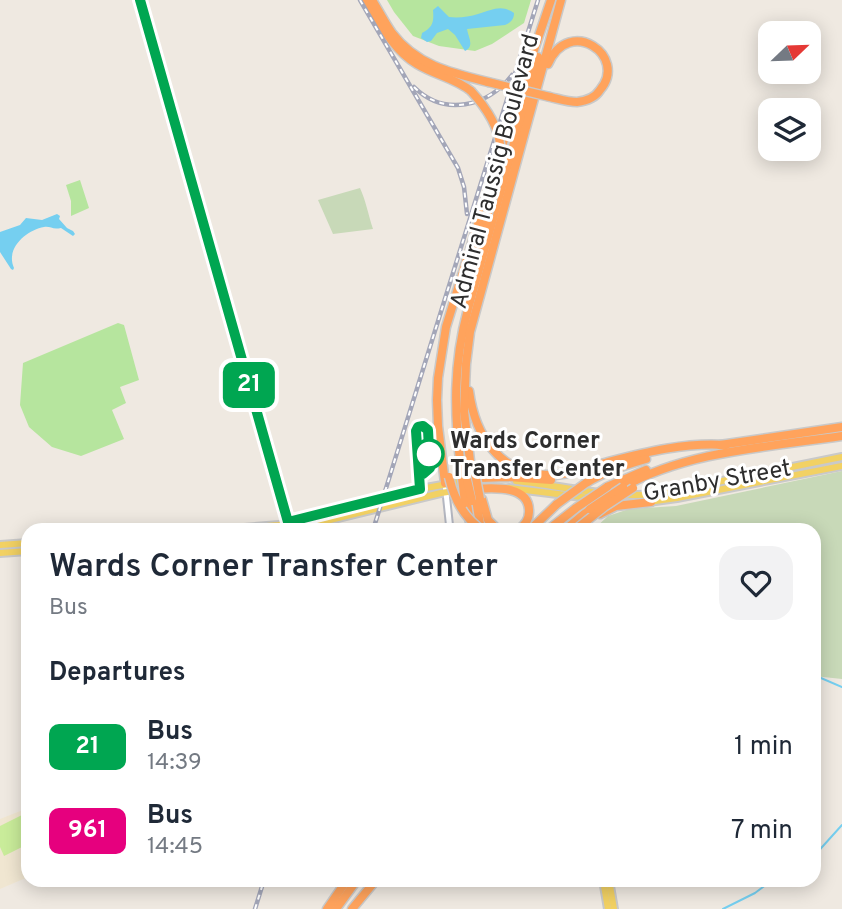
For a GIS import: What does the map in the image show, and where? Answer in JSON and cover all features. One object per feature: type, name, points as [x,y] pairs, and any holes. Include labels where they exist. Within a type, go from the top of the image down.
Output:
[{"type":"highway","points":[[366,0],[385,32],[404,54],[417,64],[461,83],[471,91],[491,115],[501,145],[501,166],[462,314],[457,345],[456,424],[479,523]]},
{"type":"highway","points":[[372,0],[396,37],[419,58],[447,72],[488,82],[550,97],[568,101],[579,102],[599,93],[607,79],[605,58],[599,49],[585,42],[574,41],[563,44],[552,55],[546,69],[527,136],[518,156]]},
{"type":"highway","points":[[473,523],[460,507],[452,488],[446,483],[442,357],[446,327],[510,121],[552,0]]},
{"type":"highway","points":[[457,366],[468,309],[552,0]]},
{"type":"highway","name":"Admiral Taussig Boulevard","points":[[467,353],[474,316],[561,0]]},
{"type":"highway","points":[[444,342],[485,223]]},
{"type":"highway","points":[[462,489],[468,469],[465,397],[467,353]]},
{"type":"highway","points":[[467,353],[469,391],[474,414],[484,438],[497,455],[520,470],[557,475],[673,448],[704,443],[726,445]]},
{"type":"highway","points":[[537,523],[557,504],[596,477],[644,459],[842,426]]},
{"type":"highway","points":[[557,523],[607,487],[646,470],[696,457],[842,436]]},
{"type":"highway","points":[[585,523],[633,488],[677,468],[731,453]]},
{"type":"highway","points":[[573,523],[623,488],[659,470],[715,455]]},
{"type":"highway","points":[[481,478],[556,480],[594,466]]},
{"type":"highway","points":[[468,469],[478,488],[470,523]]},
{"type":"highway","points":[[462,489],[491,523]]},
{"type":"highway","points":[[462,489],[510,490],[519,493],[526,500],[529,512],[525,523]]},
{"type":"highway","points":[[587,523],[610,508],[651,502]]},
{"type":"highway","points":[[327,909],[342,887]]},
{"type":"highway","points":[[336,909],[352,887]]},
{"type":"highway","points":[[350,909],[366,887]]},
{"type":"highway","points":[[350,909],[370,887]]},
{"type":"main road","points":[[140,0],[288,523]]},
{"type":"main road","name":"Granby Street","points":[[306,523],[446,483],[481,478],[601,494],[642,495],[842,457]]},
{"type":"main road","name":"Granby Street","points":[[446,483],[462,489],[523,488],[606,500],[651,502],[842,466]]},
{"type":"main road","points":[[446,483],[449,523]]},
{"type":"main road","points":[[0,545],[21,544]]},
{"type":"main road","points":[[0,553],[21,552]]},
{"type":"main road","points":[[604,887],[608,909]]},
{"type":"main road","points":[[610,887],[614,909]]},
{"type":"shaded area","points":[[21,811],[21,880],[0,889],[0,819]]},
{"type":"green space","points":[[387,0],[531,0],[524,23],[492,44],[475,51],[439,46],[413,36]]},
{"type":"green space","points":[[80,180],[89,208],[71,216],[71,201],[66,185]]},
{"type":"green space","points":[[360,188],[373,229],[333,234],[318,200]]},
{"type":"green space","points":[[118,323],[124,325],[139,380],[120,387],[126,403],[112,410],[124,439],[81,456],[52,447],[29,427],[20,405],[23,363]]},
{"type":"green space","points":[[842,471],[842,679],[821,677],[821,523],[600,523],[608,516],[629,509],[676,506]]},
{"type":"green space","points":[[21,816],[21,848],[4,856],[0,847],[0,826]]},
{"type":"water","points":[[438,6],[449,17],[467,17],[501,8],[514,15],[505,25],[467,29],[470,47],[465,51],[448,29],[437,33],[431,41],[427,42],[421,38],[422,33],[432,24],[433,10]]},
{"type":"water","points":[[57,214],[75,234],[73,236],[61,228],[46,227],[31,232],[15,247],[12,254],[14,268],[11,269],[0,252],[0,232],[20,225],[26,218],[42,220]]},
{"type":"waterway","points":[[821,678],[842,687]]},
{"type":"waterway","points":[[821,848],[842,825]]},
{"type":"waterway","points":[[723,909],[763,887]]},
{"type":"railway","points":[[360,0],[458,168],[464,187],[467,214]]},
{"type":"railway","points":[[375,523],[538,0]]},
{"type":"railway","points":[[414,87],[439,102],[465,104],[491,95],[512,75]]},
{"type":"railway","points":[[255,909],[262,887]]},
{"type":"bus line","name":"21","points":[[140,0],[288,522],[420,489],[416,431],[423,426],[428,430],[430,468],[423,474]]},
{"type":"place","name":"Wards Corner Transfer Center","points":[[429,454]]}]
